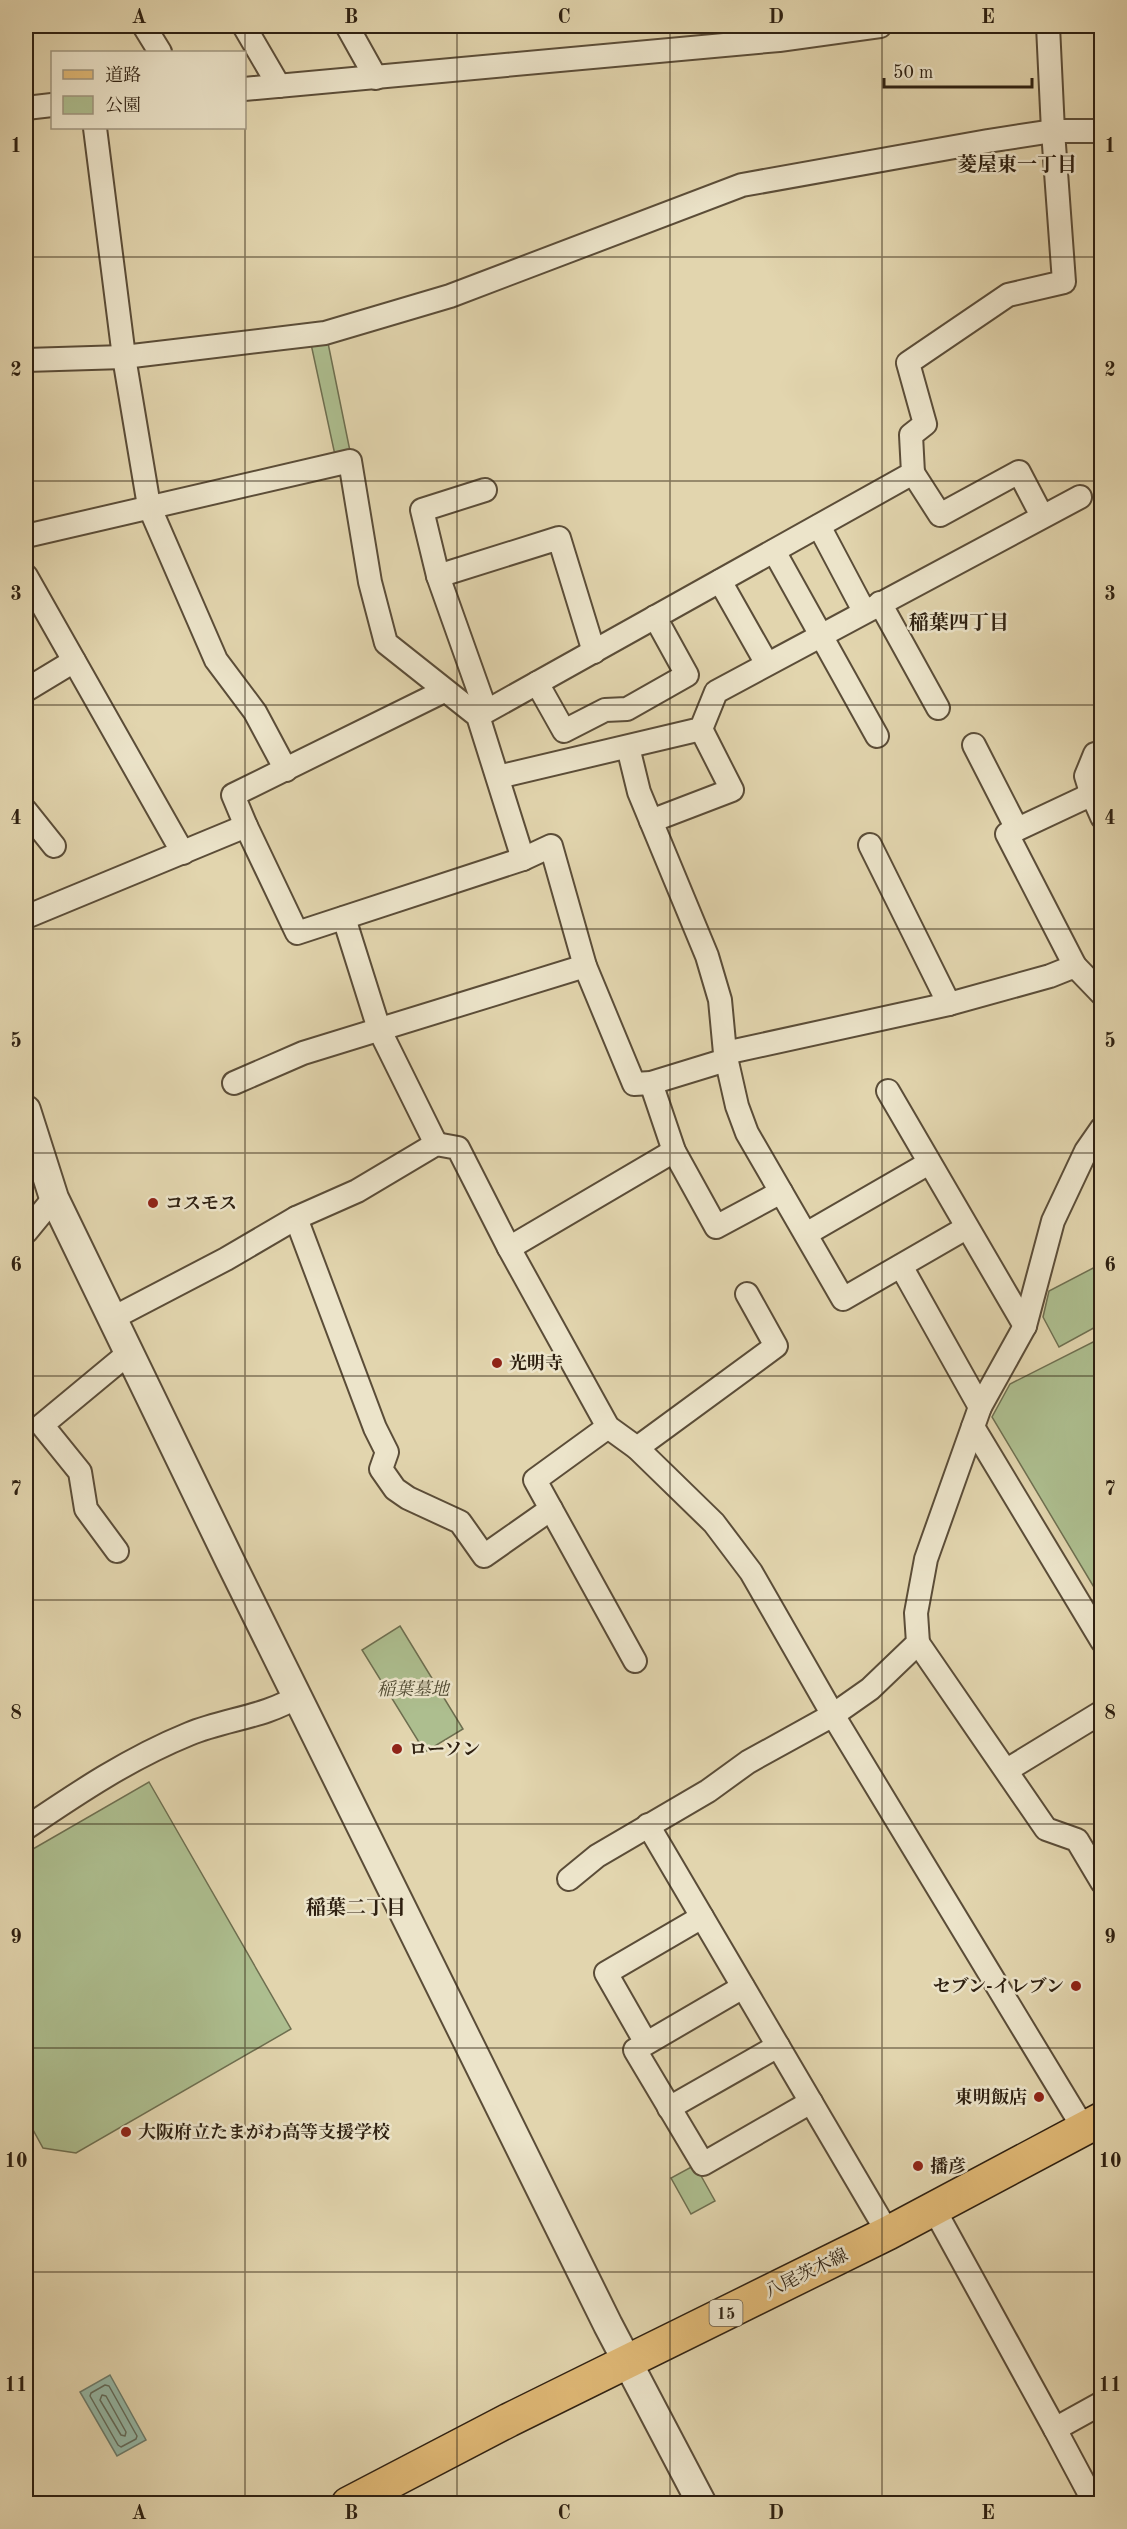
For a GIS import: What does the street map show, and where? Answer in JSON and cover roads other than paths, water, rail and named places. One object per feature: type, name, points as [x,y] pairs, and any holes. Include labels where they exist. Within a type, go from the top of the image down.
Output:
[{"type":"main road","name":"八尾茨木線","points":[[348,2504],[888,2233],[1093,2124]]},
{"type":"street","points":[[144,26],[159,51]]},
{"type":"street","points":[[244,26],[279,86]]},
{"type":"street","points":[[347,26],[376,78]]},
{"type":"street","points":[[246,89],[779,40],[880,26]]},
{"type":"street","points":[[1042,516],[1019,472],[940,515],[913,473],[911,435],[925,424],[908,363],[1008,295],[1064,282],[1048,26]]},
{"type":"street","points":[[26,108],[51,105]]},
{"type":"street","points":[[95,129],[124,357],[149,506],[216,660],[255,712],[286,770]]},
{"type":"street","points":[[26,360],[124,357],[325,333],[450,296],[742,185],[1053,131],[1101,132]]},
{"type":"street","points":[[26,536],[350,461],[370,582],[386,643],[444,691],[482,714]]},
{"type":"street","points":[[482,714],[913,473]]},
{"type":"street","points":[[485,490],[422,510],[438,576],[482,714],[523,859]]},
{"type":"street","points":[[651,821],[732,790],[701,729],[716,692],[1042,516],[1080,498]]},
{"type":"street","points":[[819,526],[938,708]]},
{"type":"street","points":[[438,576],[559,538],[594,652]]},
{"type":"street","points":[[774,551],[819,636],[877,736]]},
{"type":"street","points":[[26,576],[183,853]]},
{"type":"street","points":[[720,581],[767,664]]},
{"type":"street","points":[[537,683],[564,731],[605,710],[627,709],[687,675],[655,617]]},
{"type":"street","points":[[26,690],[74,661]]},
{"type":"street","points":[[444,691],[233,795],[297,933],[523,859],[551,846],[585,966],[634,1084],[651,1083],[726,1057],[949,1005],[1050,976],[1075,966]]},
{"type":"street","points":[[498,777],[701,729]]},
{"type":"street","points":[[974,745],[1017,829]]},
{"type":"street","points":[[628,747],[639,792],[707,956],[720,1000],[726,1057],[737,1106],[747,1133],[843,1299],[966,1228]]},
{"type":"street","points":[[1100,990],[1075,966],[1006,834],[1086,797],[1090,789],[1086,776],[1095,754],[1101,752]]},
{"type":"street","points":[[1086,797],[1095,801],[1101,817]]},
{"type":"street","points":[[26,811],[54,846]]},
{"type":"street","points":[[26,917],[246,826]]},
{"type":"street","points":[[870,845],[949,1005]]},
{"type":"street","points":[[344,918],[379,1029],[436,1144]]},
{"type":"street","points":[[234,1083],[303,1053],[585,966]]},
{"type":"street","points":[[651,1083],[674,1151],[716,1227],[781,1192]]},
{"type":"street","points":[[888,1091],[1024,1326]]},
{"type":"street","points":[[26,1110],[54,1198],[627,2362],[702,2504]]},
{"type":"street","points":[[1101,1128],[1086,1151],[1053,1221],[1024,1326],[977,1417],[926,1559],[916,1613],[918,1643],[1046,1829],[1077,1840],[1101,1882]]},
{"type":"street","points":[[113,1318],[226,1259],[296,1218],[357,1191],[436,1144],[458,1149],[509,1248],[608,1426],[637,1448],[714,1523],[751,1572],[833,1715],[1093,2124]]},
{"type":"street","points":[[509,1248],[674,1151]]},
{"type":"street","points":[[806,1234],[929,1163]]},
{"type":"street","points":[[26,1232],[54,1198]]},
{"type":"street","points":[[296,1218],[375,1428],[387,1452],[381,1469],[395,1489],[408,1498],[460,1522],[483,1556],[550,1509]]},
{"type":"street","points":[[901,1266],[977,1417],[1101,1641]]},
{"type":"street","points":[[637,1448],[776,1346],[747,1294]]},
{"type":"street","points":[[117,1551],[86,1509],[80,1472],[42,1425],[130,1352]]},
{"type":"street","points":[[608,1426],[536,1480],[635,1661]]},
{"type":"street","points":[[569,1879],[597,1856],[708,1791],[748,1762],[833,1715],[870,1689],[918,1643]]},
{"type":"street","points":[[26,1828],[103,1775],[156,1747],[200,1729],[283,1706],[298,1696]]},
{"type":"street","points":[[1007,1770],[1101,1712]]},
{"type":"street","points":[[648,1825],[888,2233]]},
{"type":"street","points":[[646,2043],[606,1973],[702,1917]]},
{"type":"street","points":[[743,1987],[635,2050],[669,2108],[703,2164],[811,2102]]},
{"type":"street","points":[[669,2108],[778,2046]]},
{"type":"street","points":[[934,2209],[1095,2504]]},
{"type":"street","points":[[1055,2429],[1101,2403]]},
{"type":"water","points":[[110,2375],[146,2440],[117,2456],[80,2392]]},
{"type":"place","name":"コスモス","points":[[153,1203]]},
{"type":"place","name":"光明寺","points":[[497,1363]]},
{"type":"place","name":"ローソン","points":[[397,1749]]},
{"type":"place","name":"セブン-イレブン","points":[[1076,1986]]},
{"type":"place","name":"東明飯店","points":[[1039,2097]]},
{"type":"place","name":"大阪府立たまがわ高等支援学校","points":[[126,2132]]},
{"type":"place","name":"播彦","points":[[918,2166]]},
{"type":"district","name":"菱屋東一丁目","points":[[1017,164]]},
{"type":"district","name":"稲葉四丁目","points":[[959,622]]},
{"type":"district","name":"稲葉二丁目","points":[[356,1907]]},
{"type":"park label","name":"稲葉墓地","points":[[413,1689]]}]
